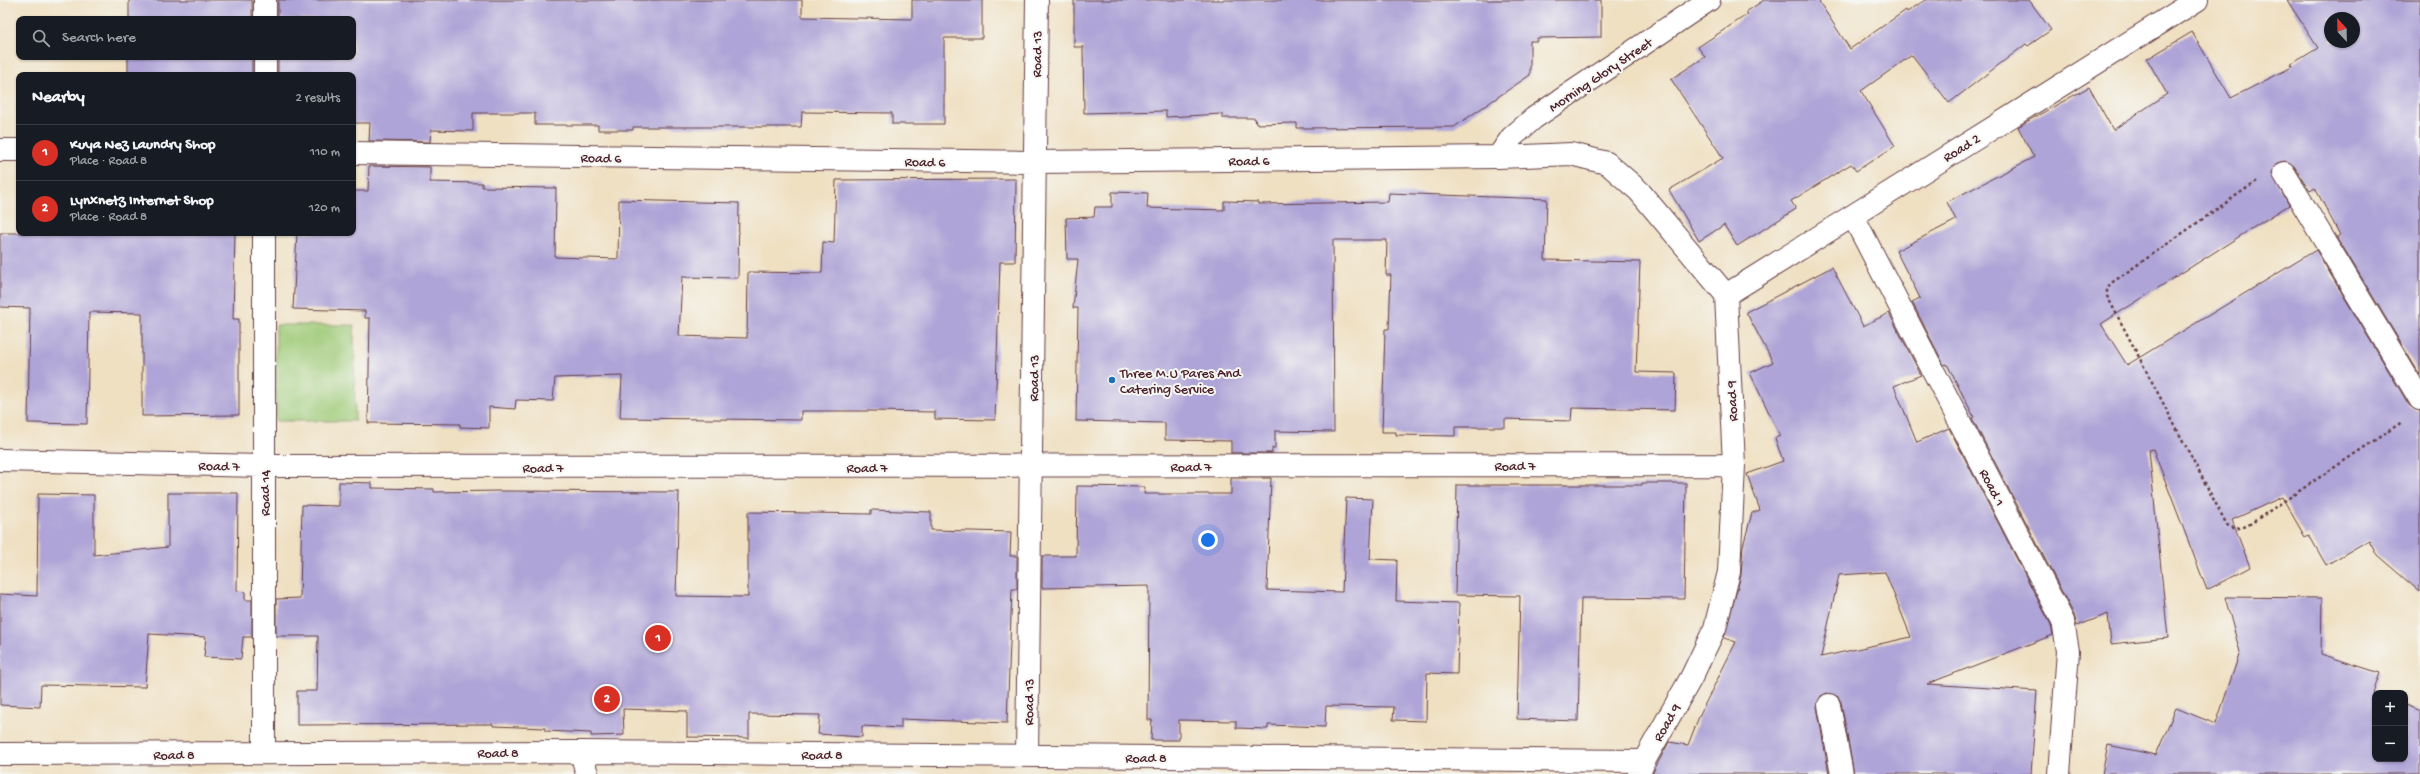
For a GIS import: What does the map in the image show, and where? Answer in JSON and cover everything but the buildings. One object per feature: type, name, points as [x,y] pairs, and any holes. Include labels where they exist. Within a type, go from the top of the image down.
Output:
[{"type":"street","points":[[265,0],[265,16]]},
{"type":"street","name":"Road 13","points":[[1027,756],[1037,0]]},
{"type":"street","name":"Morning Glory Street","points":[[1498,157],[1512,137],[1534,118],[1709,0]]},
{"type":"street","name":"Road 2","points":[[1726,295],[2197,0]]},
{"type":"street","points":[[265,60],[265,72]]},
{"type":"street","points":[[0,150],[16,150]]},
{"type":"street","name":"Road 6","points":[[356,153],[1035,162],[1498,157]]},
{"type":"street","points":[[1498,157],[1570,154],[1607,163],[1639,191],[1726,295]]},
{"type":"street","points":[[2284,173],[2420,400]]},
{"type":"street","name":"Road 1","points":[[1853,216],[2063,621],[2068,651],[2059,774]]},
{"type":"street","name":"Road 14","points":[[264,236],[264,753]]},
{"type":"street","name":"Road 9","points":[[1642,767],[1691,678],[1715,628],[1729,572],[1734,465],[1726,295]]},
{"type":"street","name":"Road 7","points":[[0,460],[264,466],[1032,467],[1734,465]]},
{"type":"street","points":[[1829,705],[1842,774]]},
{"type":"street","points":[[581,752],[587,774]]},
{"type":"street","name":"Road 8","points":[[0,754],[581,752],[1027,756],[1642,767]]},
{"type":"path","points":[[2284,173],[2280,169],[2274,169],[2110,284],[2106,289],[2107,296],[2227,525],[2236,529],[2247,526],[2407,419]]},
{"type":"green space","points":[[276,325],[354,325],[355,421],[276,421]]},
{"type":"place","name":"Three M.U Pares And Catering Service","points":[[1112,380]]},
{"type":"place","name":"Kuya Nez Laundry Shop","points":[[658,638]]},
{"type":"place","name":"Lynxnetz Internet Shop","points":[[607,699]]}]
